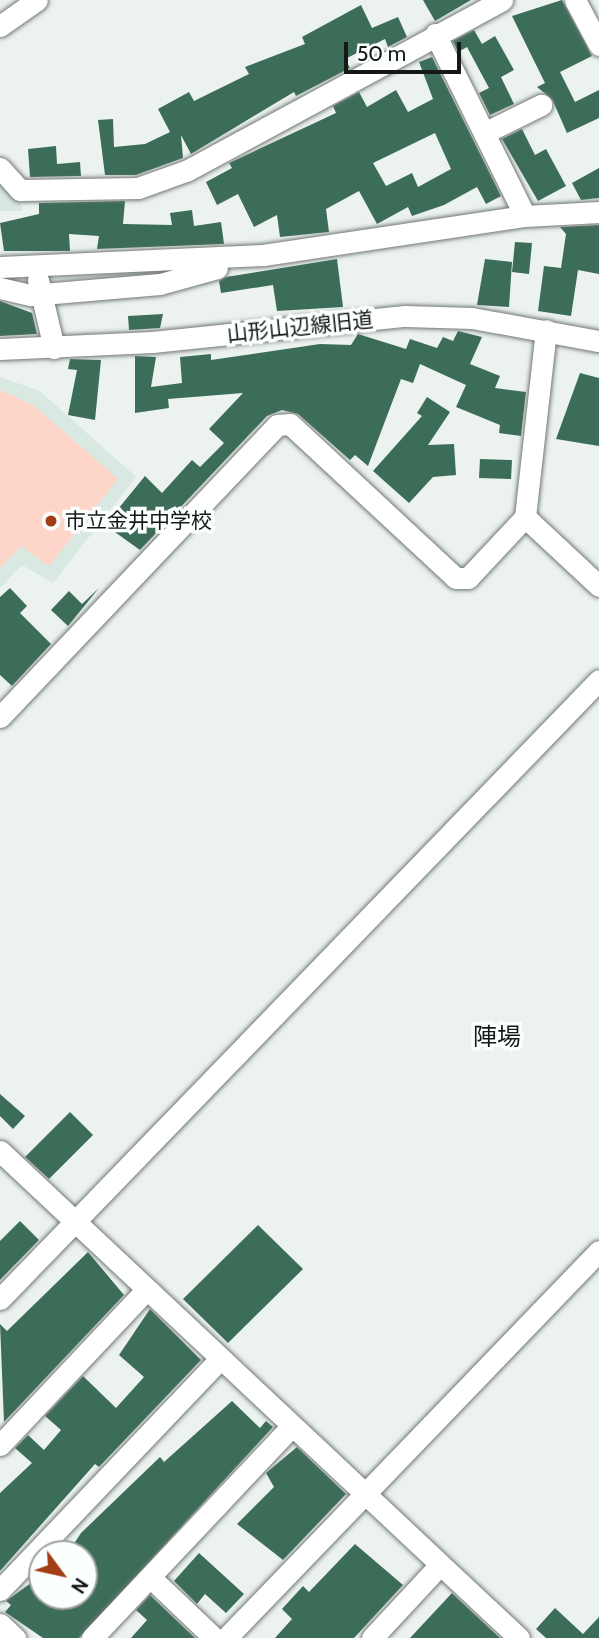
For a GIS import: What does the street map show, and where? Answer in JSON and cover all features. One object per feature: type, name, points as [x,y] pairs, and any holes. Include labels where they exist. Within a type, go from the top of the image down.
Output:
[{"type":"street","points":[[0,26],[37,0]]},
{"type":"street","points":[[0,168],[20,190],[138,188],[188,170],[502,0]]},
{"type":"street","points":[[575,0],[599,46]]},
{"type":"street","points":[[435,34],[525,216]]},
{"type":"street","points":[[484,133],[541,105]]},
{"type":"street","points":[[0,267],[36,264],[125,266],[263,256],[525,216],[599,212]]},
{"type":"street","points":[[0,288],[38,295],[160,284],[263,256]]},
{"type":"street","points":[[36,264],[38,295],[54,348]]},
{"type":"street","name":"山形山辺線旧道","points":[[0,349],[54,348],[405,316],[546,330],[599,341]]},
{"type":"street","points":[[0,717],[277,425],[290,424],[456,578],[468,578],[525,517],[546,330]]},
{"type":"street","points":[[525,517],[599,586]]},
{"type":"street","points":[[0,1299],[599,680]]},
{"type":"street","points":[[0,1151],[513,1637]]},
{"type":"street","points":[[226,1638],[599,1251]]},
{"type":"street","points":[[0,1445],[147,1289]]},
{"type":"street","points":[[0,1590],[220,1358]]},
{"type":"street","points":[[92,1638],[292,1426]]},
{"type":"street","points":[[372,1638],[439,1566]]},
{"type":"street","points":[[150,1577],[214,1638]]},
{"type":"street","points":[[0,1624],[15,1638]]},
{"type":"shaded area","points":[[0,177],[20,200],[23,211],[0,211]]},
{"type":"shaded area","name":"市立金井中学校","points":[[0,377],[40,391],[136,477],[53,583],[22,565],[0,588]]},
{"type":"shaded area","name":"市立金井中学校","points":[[0,390],[33,405],[118,479],[49,566],[21,546],[0,568]]},
{"type":"building","points":[[423,0],[471,0],[435,21]]},
{"type":"building","points":[[562,0],[592,56],[560,72],[575,102],[599,90],[599,118],[567,133],[552,99],[537,87],[545,83],[512,16]]},
{"type":"building","points":[[361,5],[372,28],[398,17],[407,37],[388,47],[385,39],[345,59],[350,68],[296,96],[294,92],[191,154],[181,135],[183,158],[136,175],[105,175],[98,120],[113,119],[114,147],[145,144],[170,132],[158,109],[189,92],[194,101],[249,74],[245,67],[305,44],[302,37]]},
{"type":"building","points":[[474,30],[482,44],[495,36],[514,70],[501,77],[514,104],[490,115],[479,93],[489,88],[467,47],[458,52],[453,41]]},
{"type":"building","points":[[432,57],[501,196],[486,204],[477,187],[444,205],[412,216],[408,207],[377,224],[359,191],[326,209],[329,232],[280,237],[277,215],[254,227],[238,194],[217,205],[206,182],[232,168],[229,163],[336,113],[333,106],[359,92],[367,107],[396,90],[408,112],[433,99],[419,62]],"holes":[[[435,133],[451,169],[418,187],[412,173],[386,186],[373,163]]]},
{"type":"building","points":[[522,129],[535,155],[546,149],[566,186],[538,201],[502,139]]},
{"type":"building","points":[[56,146],[57,164],[80,162],[81,176],[30,177],[28,149]]},
{"type":"building","points":[[599,168],[599,198],[581,200],[572,183]]},
{"type":"building","points":[[125,201],[123,224],[172,225],[170,213],[192,210],[194,226],[221,222],[224,244],[97,249],[99,236],[69,234],[70,251],[4,251],[0,223],[39,214],[39,203]]},
{"type":"building","points":[[599,225],[599,274],[578,270],[571,316],[538,311],[544,266],[561,268],[566,234],[560,227]]},
{"type":"building","points":[[515,242],[532,243],[529,274],[512,272]]},
{"type":"building","points":[[337,259],[343,307],[277,311],[273,285],[221,293],[219,281],[226,277]]},
{"type":"building","points":[[485,259],[512,262],[509,307],[477,305]]},
{"type":"building","points":[[0,301],[32,313],[37,334],[0,336]]},
{"type":"building","points":[[163,314],[160,328],[129,330],[128,316]]},
{"type":"building","points":[[458,331],[482,337],[470,364],[500,376],[495,388],[526,392],[521,436],[499,433],[500,425],[456,407],[466,385],[420,364],[413,383],[401,379],[368,466],[355,455],[350,460],[298,414],[282,410],[267,416],[140,550],[105,525],[145,476],[162,493],[192,460],[200,467],[224,443],[209,429],[243,393],[168,399],[169,408],[135,413],[135,356],[156,357],[151,387],[182,383],[180,357],[211,354],[211,360],[320,344],[351,345],[358,334],[406,349],[410,339],[437,348],[443,337],[453,341]]},
{"type":"building","points":[[70,359],[101,360],[95,420],[68,415],[77,370],[68,369]]},
{"type":"building","points":[[580,373],[599,378],[599,446],[556,439]]},
{"type":"building","points":[[427,397],[450,412],[428,445],[454,444],[456,475],[433,477],[409,503],[373,471],[422,416],[417,413]]},
{"type":"building","points":[[480,459],[512,460],[511,479],[479,478]]},
{"type":"building","points":[[10,588],[27,606],[20,613],[51,644],[12,686],[0,675],[0,597]]},
{"type":"building","points":[[99,588],[68,626],[51,610],[69,591],[82,604]]},
{"type":"building","points":[[0,1094],[25,1116],[13,1129],[0,1116]]},
{"type":"building","points":[[70,1112],[93,1135],[49,1179],[25,1157]]},
{"type":"building","points":[[20,1221],[39,1240],[0,1280],[0,1241]]},
{"type":"building","points":[[258,1225],[303,1269],[228,1343],[183,1299]]},
{"type":"building","points":[[88,1252],[124,1295],[4,1422],[0,1324],[7,1331]]},
{"type":"building","points":[[150,1309],[201,1360],[99,1467],[95,1464],[0,1571],[0,1493],[32,1463],[15,1448],[28,1435],[44,1450],[61,1430],[45,1416],[83,1376],[116,1408],[144,1377],[119,1355]]},
{"type":"building","points":[[232,1401],[260,1428],[266,1421],[273,1427],[79,1638],[43,1638],[5,1612],[11,1605],[6,1601],[28,1585],[28,1610],[98,1610],[98,1540],[76,1540],[160,1457],[164,1462]]},
{"type":"building","points":[[297,1447],[346,1494],[283,1560],[237,1524],[274,1487],[266,1473]]},
{"type":"building","points":[[355,1544],[403,1585],[354,1638],[275,1638],[292,1619],[282,1609],[303,1586],[309,1592]]},
{"type":"building","points":[[199,1553],[244,1594],[226,1613],[205,1594],[197,1604],[174,1581]]},
{"type":"building","points":[[452,1593],[500,1638],[410,1638]]},
{"type":"building","points":[[150,1595],[195,1638],[131,1638],[147,1620],[136,1610]]},
{"type":"building","points":[[555,1608],[583,1634],[599,1617],[599,1638],[546,1638],[536,1629]]},
{"type":"place","name":"市立金井中学校","points":[[51,521]]},
{"type":"district","name":"陣場","points":[[497,1037]]}]
